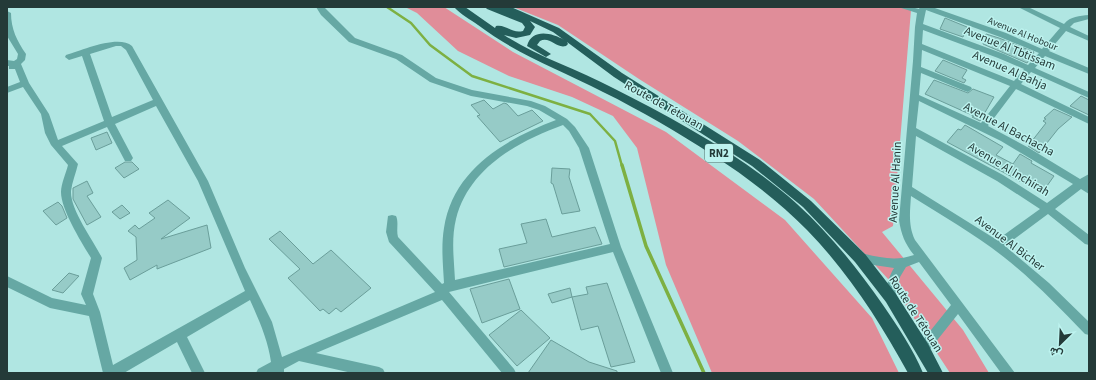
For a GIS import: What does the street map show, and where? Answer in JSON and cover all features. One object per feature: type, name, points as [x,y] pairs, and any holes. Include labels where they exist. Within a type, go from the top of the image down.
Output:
[{"type":"highway","name":"Route de Tétouan","points":[[459,7],[524,51],[606,89],[700,141],[770,189],[826,241],[851,271],[879,309],[902,345],[916,373]]},
{"type":"highway","points":[[468,7],[509,34],[520,35],[526,33],[530,29],[529,25],[525,21],[490,7]]},
{"type":"highway","name":"Route de Tétouan","points":[[503,7],[552,28],[618,75],[756,164],[807,204],[860,258],[890,298],[923,349],[936,373]]},
{"type":"highway","points":[[700,141],[661,114],[628,94],[539,51],[532,46],[533,42],[536,38],[542,36],[555,39],[647,99],[720,140]]},
{"type":"street","points":[[7,69],[12,64],[21,60],[22,54],[10,39],[7,23],[8,7]]},
{"type":"street","points":[[320,7],[324,13],[352,40],[399,57],[433,80],[471,93],[528,103],[542,108],[564,121],[572,129],[584,148],[616,247],[668,373]]},
{"type":"street","name":"Avenue Al Hobour","points":[[902,7],[924,9],[983,27],[1089,71]]},
{"type":"street","points":[[1022,7],[1089,39]]},
{"type":"street","name":"Avenue Al Hanin","points":[[924,9],[920,26],[904,226],[911,243],[1009,373]]},
{"type":"street","points":[[983,127],[1030,68],[1066,28],[1075,19],[1089,17]]},
{"type":"street","name":"Avenue Al Tbtissam","points":[[920,26],[974,45],[1030,68],[1089,95]]},
{"type":"street","points":[[69,57],[116,42],[126,44],[203,181],[271,335],[278,369]]},
{"type":"street","name":"Avenue Al Bahja","points":[[919,46],[1016,85],[1089,121]]},
{"type":"street","points":[[85,52],[109,121],[128,158]]},
{"type":"street","points":[[12,64],[45,114],[50,133],[56,145],[73,164],[66,191],[67,201],[81,231],[97,258],[87,294],[94,312],[111,373],[252,293]]},
{"type":"street","points":[[917,68],[968,89]]},
{"type":"street","points":[[7,90],[25,83]]},
{"type":"street","name":"Avenue Al Bachacha","points":[[914,96],[983,127],[1086,184]]},
{"type":"street","points":[[56,145],[109,121],[159,101]]},
{"type":"street","points":[[444,290],[451,219],[458,198],[469,179],[486,162],[508,145],[536,131],[564,121]]},
{"type":"street","name":"Avenue Al Inchirah","points":[[911,128],[993,174],[1047,208],[1089,241]]},
{"type":"street","points":[[997,246],[1047,208],[1086,184]]},
{"type":"street","name":"Avenue Al Bicher","points":[[907,188],[997,246],[1048,289],[1089,330]]},
{"type":"street","points":[[392,219],[391,232],[393,240],[444,290],[510,373]]},
{"type":"street","points":[[262,373],[278,369],[298,354],[444,290],[616,247]]},
{"type":"street","points":[[860,258],[885,263],[902,264],[921,257]]},
{"type":"street","points":[[890,298],[895,276],[902,264]]},
{"type":"street","points":[[7,281],[50,303],[94,312]]},
{"type":"street","points":[[923,349],[958,306]]},
{"type":"street","points":[[179,334],[199,373]]},
{"type":"street","points":[[298,354],[379,373]]},
{"type":"shaded area","points":[[405,7],[444,7],[513,52],[666,132],[785,220],[872,318],[899,373],[712,373],[666,265],[637,148],[613,116],[572,97],[509,76],[458,51],[417,13]]},
{"type":"shaded area","points":[[513,7],[901,7],[911,10],[893,226],[882,232],[963,330],[989,373],[950,373],[889,280],[814,199],[738,141],[639,79],[558,25]]},
{"type":"building","points":[[945,18],[967,27],[963,37],[940,29]]},
{"type":"building","points":[[986,34],[1034,52],[1027,63],[983,44],[984,41],[982,40]]},
{"type":"building","points":[[943,60],[967,70],[962,78],[966,80],[964,83],[935,71]]},
{"type":"building","points":[[934,80],[968,93],[973,89],[994,97],[980,121],[972,117],[974,116],[925,94]]},
{"type":"building","points":[[1081,96],[1089,100],[1089,115],[1070,106]]},
{"type":"building","points":[[484,100],[493,109],[504,103],[507,104],[518,116],[532,110],[543,121],[500,142],[477,116],[480,115],[471,105]]},
{"type":"building","points":[[1054,109],[1072,117],[1058,129],[1039,153],[1028,146],[1046,123],[1043,121],[1046,119],[1044,118]]},
{"type":"building","points":[[965,125],[1003,147],[996,155],[1013,164],[1020,154],[1032,161],[1031,163],[1054,176],[1042,193],[947,142],[958,129],[961,130]]},
{"type":"building","points":[[107,132],[112,143],[96,150],[91,138]]},
{"type":"building","points":[[125,162],[132,162],[139,169],[124,178],[115,168]]},
{"type":"building","points":[[552,168],[570,169],[569,177],[580,211],[562,214],[553,184],[551,183]]},
{"type":"building","points":[[87,181],[93,193],[87,196],[101,217],[87,225],[73,199],[73,188]]},
{"type":"building","points":[[168,200],[190,218],[161,239],[207,225],[211,248],[157,269],[157,265],[130,280],[124,268],[137,260],[136,237],[128,231],[135,225],[139,229],[155,218],[149,213]]},
{"type":"building","points":[[58,202],[62,206],[67,218],[56,225],[43,211]]},
{"type":"building","points":[[122,205],[130,213],[120,219],[112,212]]},
{"type":"building","points":[[546,219],[552,237],[595,227],[602,244],[504,267],[499,249],[527,243],[521,224]]},
{"type":"building","points":[[280,231],[313,264],[331,250],[371,288],[341,312],[336,308],[329,314],[323,309],[320,311],[288,278],[300,269],[269,239]]},
{"type":"building","points":[[69,273],[79,276],[63,293],[52,290]]},
{"type":"building","points":[[509,279],[520,309],[482,323],[470,289]]},
{"type":"building","points":[[607,283],[635,362],[611,367],[598,326],[581,330],[572,297],[588,294],[586,287]]},
{"type":"building","points":[[570,288],[572,297],[552,303],[548,294]]},
{"type":"building","points":[[521,310],[550,338],[517,366],[489,335]]},
{"type":"building","points":[[551,340],[589,362],[617,371],[617,373],[528,373]]},
{"type":"waterway","points":[[387,7],[411,23],[430,45],[472,76],[590,114],[615,141],[622,166]]},
{"type":"waterway","points":[[622,165],[646,246],[704,373]]}]
